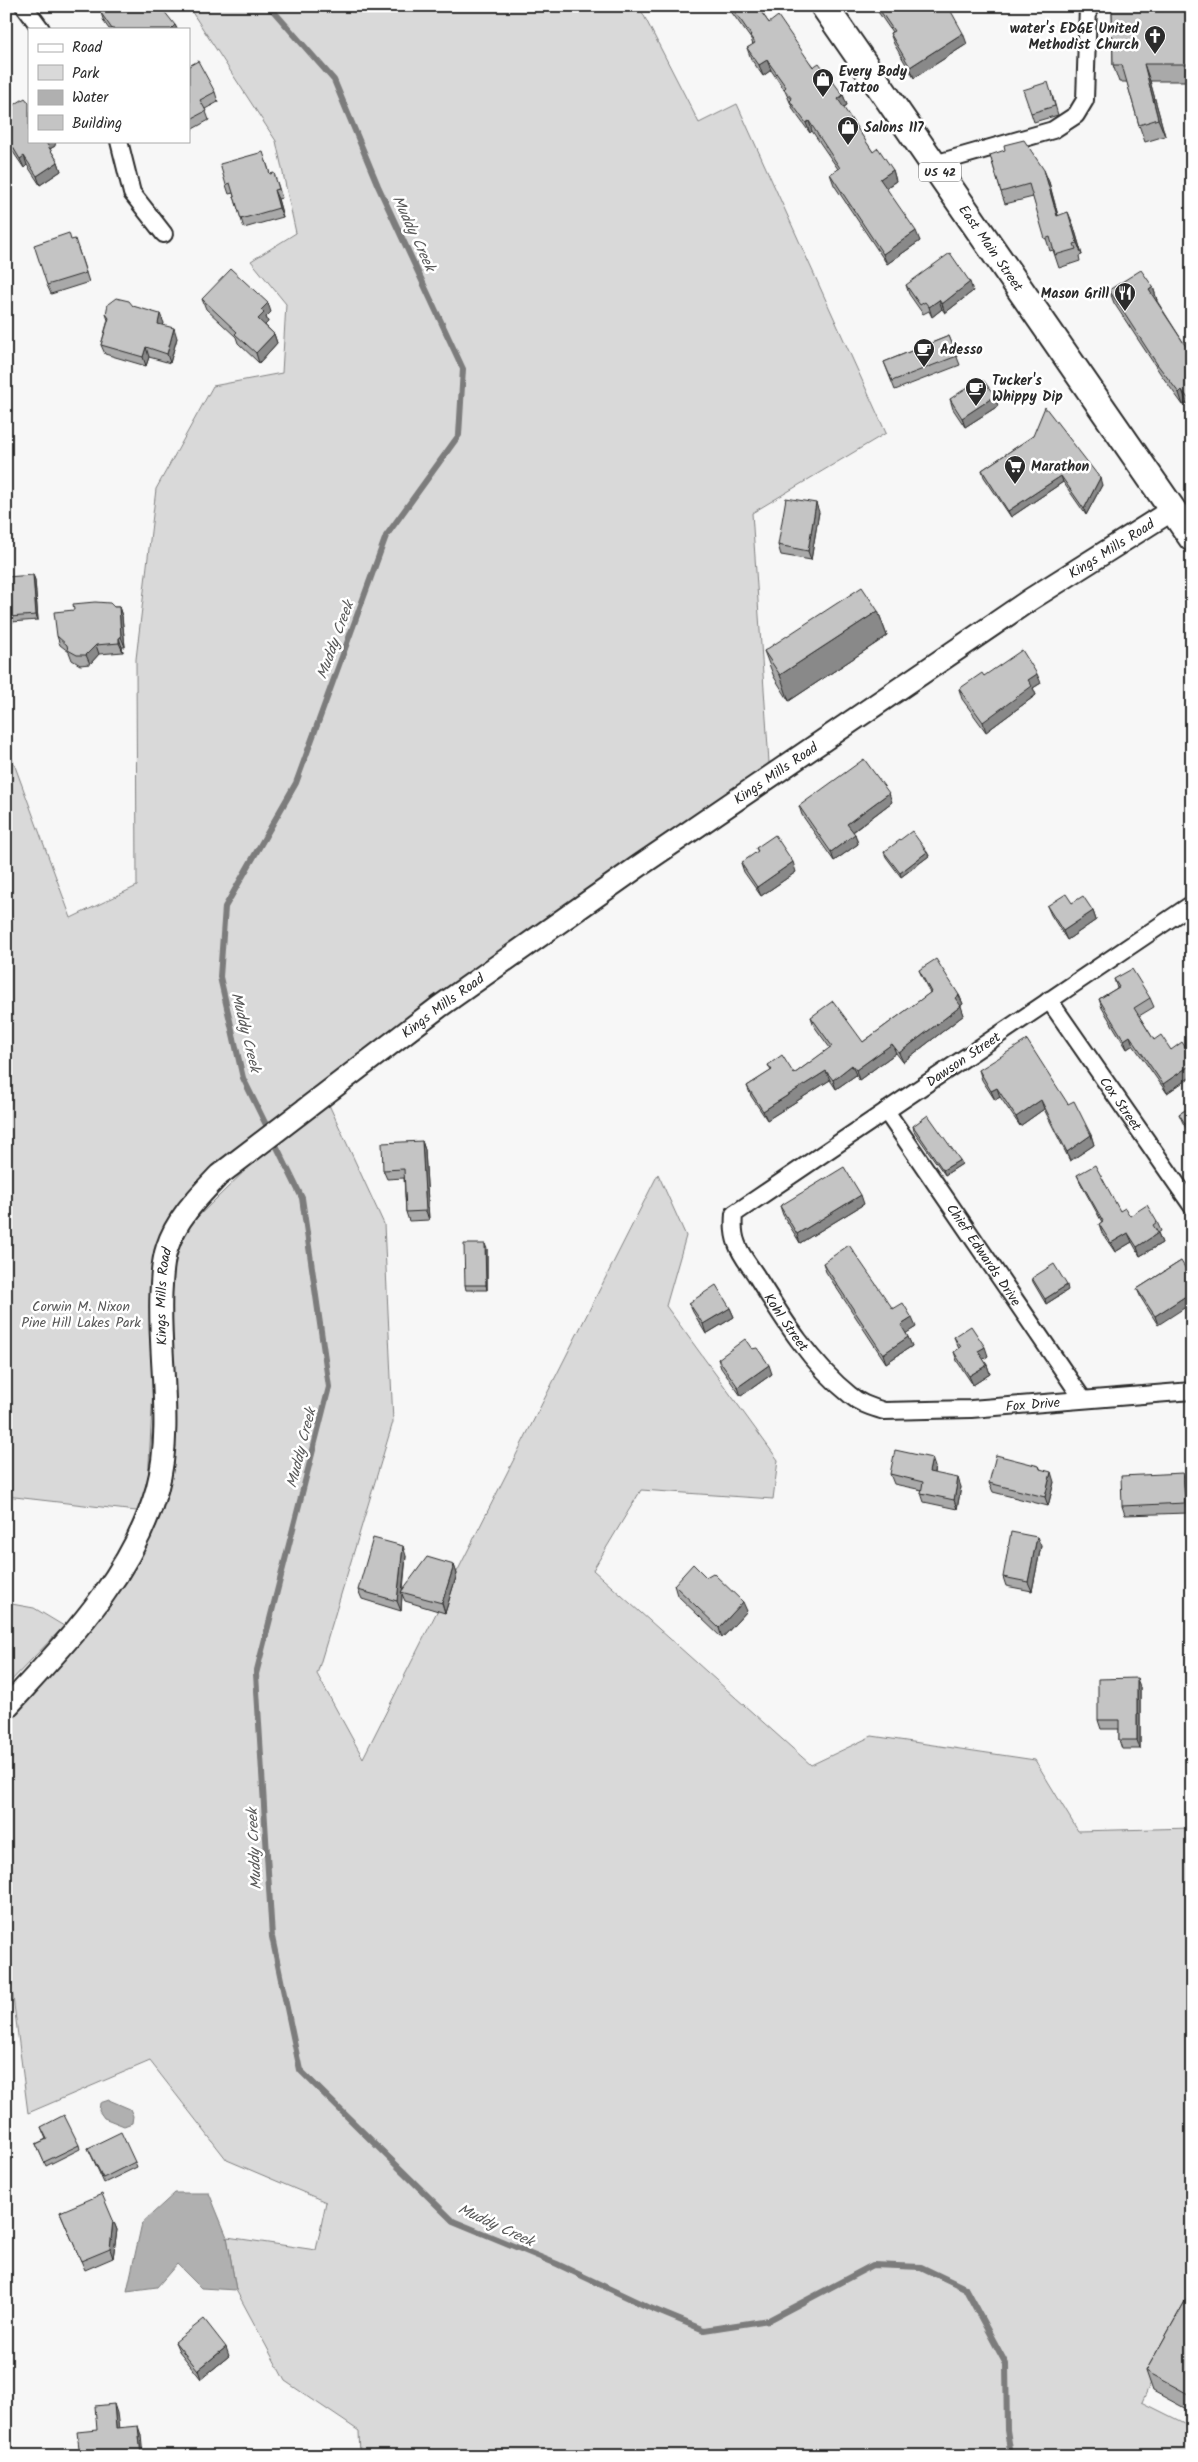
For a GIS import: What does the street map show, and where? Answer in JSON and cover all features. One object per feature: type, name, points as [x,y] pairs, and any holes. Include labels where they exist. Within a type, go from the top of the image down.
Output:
[{"type":"main road","name":"East Main Street","points":[[824,6],[1192,538]]},
{"type":"street","points":[[24,6],[40,28]]},
{"type":"street","points":[[934,164],[1053,130],[1076,116],[1085,100],[1088,6]]},
{"type":"street","points":[[119,142],[132,193],[164,234]]},
{"type":"street","name":"Kings Mills Road","points":[[6,1708],[74,1632],[113,1582],[144,1526],[157,1487],[162,1458],[164,1424],[160,1311],[163,1265],[167,1247],[177,1226],[196,1199],[219,1175],[439,1007],[639,866],[1031,599],[1172,510]]},
{"type":"street","name":"Dawson Street","points":[[734,1214],[1192,904]]},
{"type":"street","name":"Cox Street","points":[[1049,1000],[1192,1206]]},
{"type":"street","name":"Chief Edwards Drive","points":[[886,1110],[1082,1398]]},
{"type":"street","name":"Kohl Street","points":[[734,1214],[734,1234],[738,1247],[777,1310],[828,1375],[850,1396],[874,1408]]},
{"type":"street","name":"Fox Drive","points":[[874,1408],[884,1411],[971,1409],[1082,1398],[1192,1391]]},
{"type":"green space","name":"Corwin M. Nixon Pine Hill Lakes Park","points":[[188,6],[639,6],[699,123],[737,104],[886,433],[752,513],[770,777],[324,1094],[384,1224],[393,1422],[317,1674],[363,1758],[658,1174],[686,1236],[666,1306],[778,1460],[773,1499],[641,1490],[593,1570],[811,1765],[872,1736],[1035,1760],[1078,1831],[1192,1828],[1192,2294],[1142,2402],[1192,2427],[1192,2456],[360,2456],[359,2431],[285,2381],[236,2290],[227,2237],[316,2250],[326,2202],[227,2160],[150,2061],[28,2113],[6,1943],[6,1708],[74,1632],[145,1512],[6,1496],[6,742],[71,918],[137,886],[136,659],[156,489],[213,386],[282,373],[286,304],[251,261],[296,233],[276,141]],"holes":[[[317,1100],[170,1244],[219,1175]],[[167,1248],[148,1482],[160,1259]]]},
{"type":"green space","points":[[6,1603],[34,1608],[64,1626],[6,1686]]},
{"type":"water","points":[[109,2100],[130,2109],[133,2116],[132,2123],[124,2126],[104,2118],[99,2111],[100,2103]]},
{"type":"water","points":[[175,2193],[209,2193],[227,2237],[236,2290],[201,2288],[177,2264],[157,2287],[127,2291],[142,2223]]},
{"type":"building","points":[[109,6],[160,6],[175,25],[172,28],[111,28],[101,13]]},
{"type":"building","points":[[731,6],[757,6],[769,23],[778,16],[813,67],[819,63],[843,95],[838,99],[873,152],[878,148],[893,170],[880,179],[916,231],[883,254],[830,174],[840,168],[809,121],[806,123],[790,101],[792,99],[784,89],[786,87],[767,60],[759,65],[747,48],[755,43]]},
{"type":"building","points":[[877,6],[922,6],[924,10],[929,6],[948,6],[963,33],[910,67],[890,33],[894,31]]},
{"type":"building","name":"water's EDGE United Methodist Church","points":[[1112,6],[1156,6],[1156,11],[1192,10],[1192,64],[1144,64],[1158,119],[1139,125],[1122,65],[1113,65]]},
{"type":"building","points":[[198,61],[215,92],[200,100],[206,111],[190,119],[190,65]]},
{"type":"building","points":[[1048,82],[1055,106],[1031,113],[1023,90]]},
{"type":"building","points":[[25,98],[28,102],[28,142],[46,142],[58,162],[37,176],[24,156],[20,159],[8,139],[6,140],[6,110]]},
{"type":"building","points":[[1024,140],[1044,170],[1057,216],[1068,212],[1077,243],[1074,244],[1076,249],[1055,255],[1050,237],[1045,239],[1029,184],[1001,192],[990,155],[1005,150],[1004,145]]},
{"type":"building","points":[[263,152],[270,174],[274,173],[279,189],[274,190],[279,208],[241,219],[230,183],[226,185],[220,164]]},
{"type":"building","points":[[69,233],[71,240],[75,239],[86,273],[47,285],[34,245]]},
{"type":"building","points":[[950,253],[970,282],[942,304],[939,300],[929,307],[925,302],[920,305],[906,285]]},
{"type":"building","points":[[231,269],[268,303],[261,310],[264,313],[258,319],[274,334],[256,353],[202,299]]},
{"type":"building","points":[[1141,270],[1153,287],[1149,290],[1187,348],[1192,345],[1192,404],[1182,390],[1179,393],[1157,364],[1109,290]]},
{"type":"building","points":[[116,298],[129,301],[133,306],[160,314],[158,324],[174,328],[167,354],[146,347],[143,357],[101,345],[109,318],[106,314],[108,304]]},
{"type":"building","points":[[949,336],[957,356],[892,381],[884,362]]},
{"type":"building","points":[[977,381],[984,381],[995,396],[962,418],[950,399]]},
{"type":"building","points":[[1045,407],[1100,478],[1084,509],[1061,476],[1008,511],[982,470],[1033,436]]},
{"type":"building","points":[[786,498],[816,503],[808,551],[778,545]]},
{"type":"building","points":[[33,575],[36,615],[9,617],[6,577]]},
{"type":"building","points":[[862,587],[878,611],[780,675],[764,651]]},
{"type":"building","points":[[110,603],[114,607],[119,607],[121,637],[119,638],[119,643],[96,645],[86,655],[77,655],[68,650],[67,645],[57,636],[54,612],[74,610],[73,604]]},
{"type":"building","points":[[1022,650],[1037,674],[1028,680],[1032,686],[983,722],[959,689],[982,673],[984,676]]},
{"type":"building","points":[[864,759],[889,793],[847,824],[855,834],[831,852],[799,806]]},
{"type":"building","points":[[912,831],[927,852],[900,873],[884,852]]},
{"type":"building","points":[[775,835],[793,862],[757,887],[741,863],[758,851],[756,848]]},
{"type":"building","points":[[1066,894],[1072,903],[1083,896],[1093,911],[1063,931],[1047,906]]},
{"type":"building","points":[[936,959],[959,995],[955,998],[961,1006],[899,1053],[892,1044],[856,1070],[852,1065],[833,1080],[826,1071],[763,1111],[747,1086],[772,1070],[768,1065],[782,1055],[794,1074],[832,1046],[811,1017],[833,1001],[863,1042],[931,992],[919,970]]},
{"type":"building","points":[[1132,969],[1150,998],[1134,1008],[1154,1040],[1161,1035],[1171,1050],[1182,1042],[1192,1057],[1192,1064],[1163,1084],[1130,1036],[1124,1040],[1099,999],[1119,987],[1114,979]]},
{"type":"building","points":[[1027,1040],[1068,1104],[1074,1101],[1091,1135],[1067,1152],[1041,1100],[1016,1117],[997,1088],[991,1091],[979,1070]]},
{"type":"building","points":[[1192,1106],[1192,1134],[1179,1114]]},
{"type":"building","points":[[928,1115],[960,1160],[943,1170],[913,1126]]},
{"type":"building","points":[[422,1141],[426,1211],[406,1212],[404,1169],[383,1170],[382,1143]]},
{"type":"building","points":[[1095,1165],[1120,1211],[1125,1208],[1130,1216],[1147,1205],[1157,1222],[1153,1225],[1158,1233],[1137,1247],[1128,1233],[1111,1243],[1099,1224],[1103,1221],[1077,1175]]},
{"type":"building","points":[[844,1167],[861,1195],[797,1234],[780,1206]]},
{"type":"building","points":[[464,1244],[485,1244],[486,1285],[465,1285]]},
{"type":"building","points":[[849,1245],[893,1309],[903,1303],[912,1318],[901,1325],[908,1337],[883,1354],[823,1263]]},
{"type":"building","points":[[1181,1261],[1192,1279],[1192,1292],[1155,1316],[1137,1289]]},
{"type":"building","points":[[1054,1264],[1067,1285],[1045,1299],[1032,1278]]},
{"type":"building","points":[[716,1285],[730,1308],[703,1324],[689,1303]]},
{"type":"building","points":[[971,1326],[985,1347],[978,1351],[987,1365],[969,1376],[954,1352],[961,1347],[954,1337]]},
{"type":"building","points":[[745,1339],[752,1349],[757,1348],[769,1365],[738,1387],[718,1359]]},
{"type":"building","points":[[895,1450],[932,1458],[929,1472],[958,1478],[954,1500],[921,1493],[923,1482],[890,1474]]},
{"type":"building","points":[[996,1455],[1039,1466],[1040,1469],[1051,1472],[1045,1497],[989,1483]]},
{"type":"building","points":[[1183,1473],[1185,1503],[1122,1506],[1121,1476]]},
{"type":"building","points":[[1011,1532],[1037,1537],[1028,1582],[1003,1577]]},
{"type":"building","points":[[373,1538],[403,1546],[397,1601],[358,1590]]},
{"type":"building","points":[[427,1557],[454,1565],[442,1603],[401,1592]]},
{"type":"building","points":[[693,1564],[706,1577],[713,1573],[743,1602],[719,1628],[674,1585]]},
{"type":"building","points":[[1137,1678],[1137,1740],[1119,1740],[1119,1720],[1098,1720],[1098,1679]]},
{"type":"building","points":[[64,2115],[79,2145],[44,2162],[36,2144],[47,2139],[41,2127]]},
{"type":"building","points":[[121,2132],[135,2162],[103,2178],[88,2148]]},
{"type":"building","points":[[102,2194],[113,2220],[110,2249],[81,2261],[60,2212]]},
{"type":"building","points":[[1192,2289],[1192,2391],[1190,2395],[1146,2371]]},
{"type":"building","points":[[204,2319],[226,2347],[198,2370],[175,2342]]},
{"type":"building","points":[[114,2404],[116,2428],[138,2426],[141,2456],[80,2456],[77,2432],[97,2430],[95,2406]]},
{"type":"waterway","name":"Muddy Creek","points":[[269,6],[334,80],[378,186],[463,369],[459,435],[386,536],[296,783],[225,907],[220,977],[243,1078],[302,1198],[329,1387],[256,1674],[272,1937],[300,2070],[453,2221],[557,2264],[648,2307],[704,2330],[769,2320],[873,2265],[921,2267],[965,2288],[1006,2364],[1007,2430],[1011,2456]]},
{"type":"place","name":"water's EDGE United Methodist Church","points":[[1155,55]]},
{"type":"place","name":"Every Body Tattoo","points":[[823,98]]},
{"type":"place","name":"Salons 117","points":[[848,146]]},
{"type":"place","name":"Mason Grill","points":[[1125,312]]},
{"type":"place","name":"Adesso","points":[[924,368]]},
{"type":"place","name":"Tucker's Whippy Dip","points":[[976,407]]},
{"type":"place","name":"Marathon","points":[[1015,485]]}]
